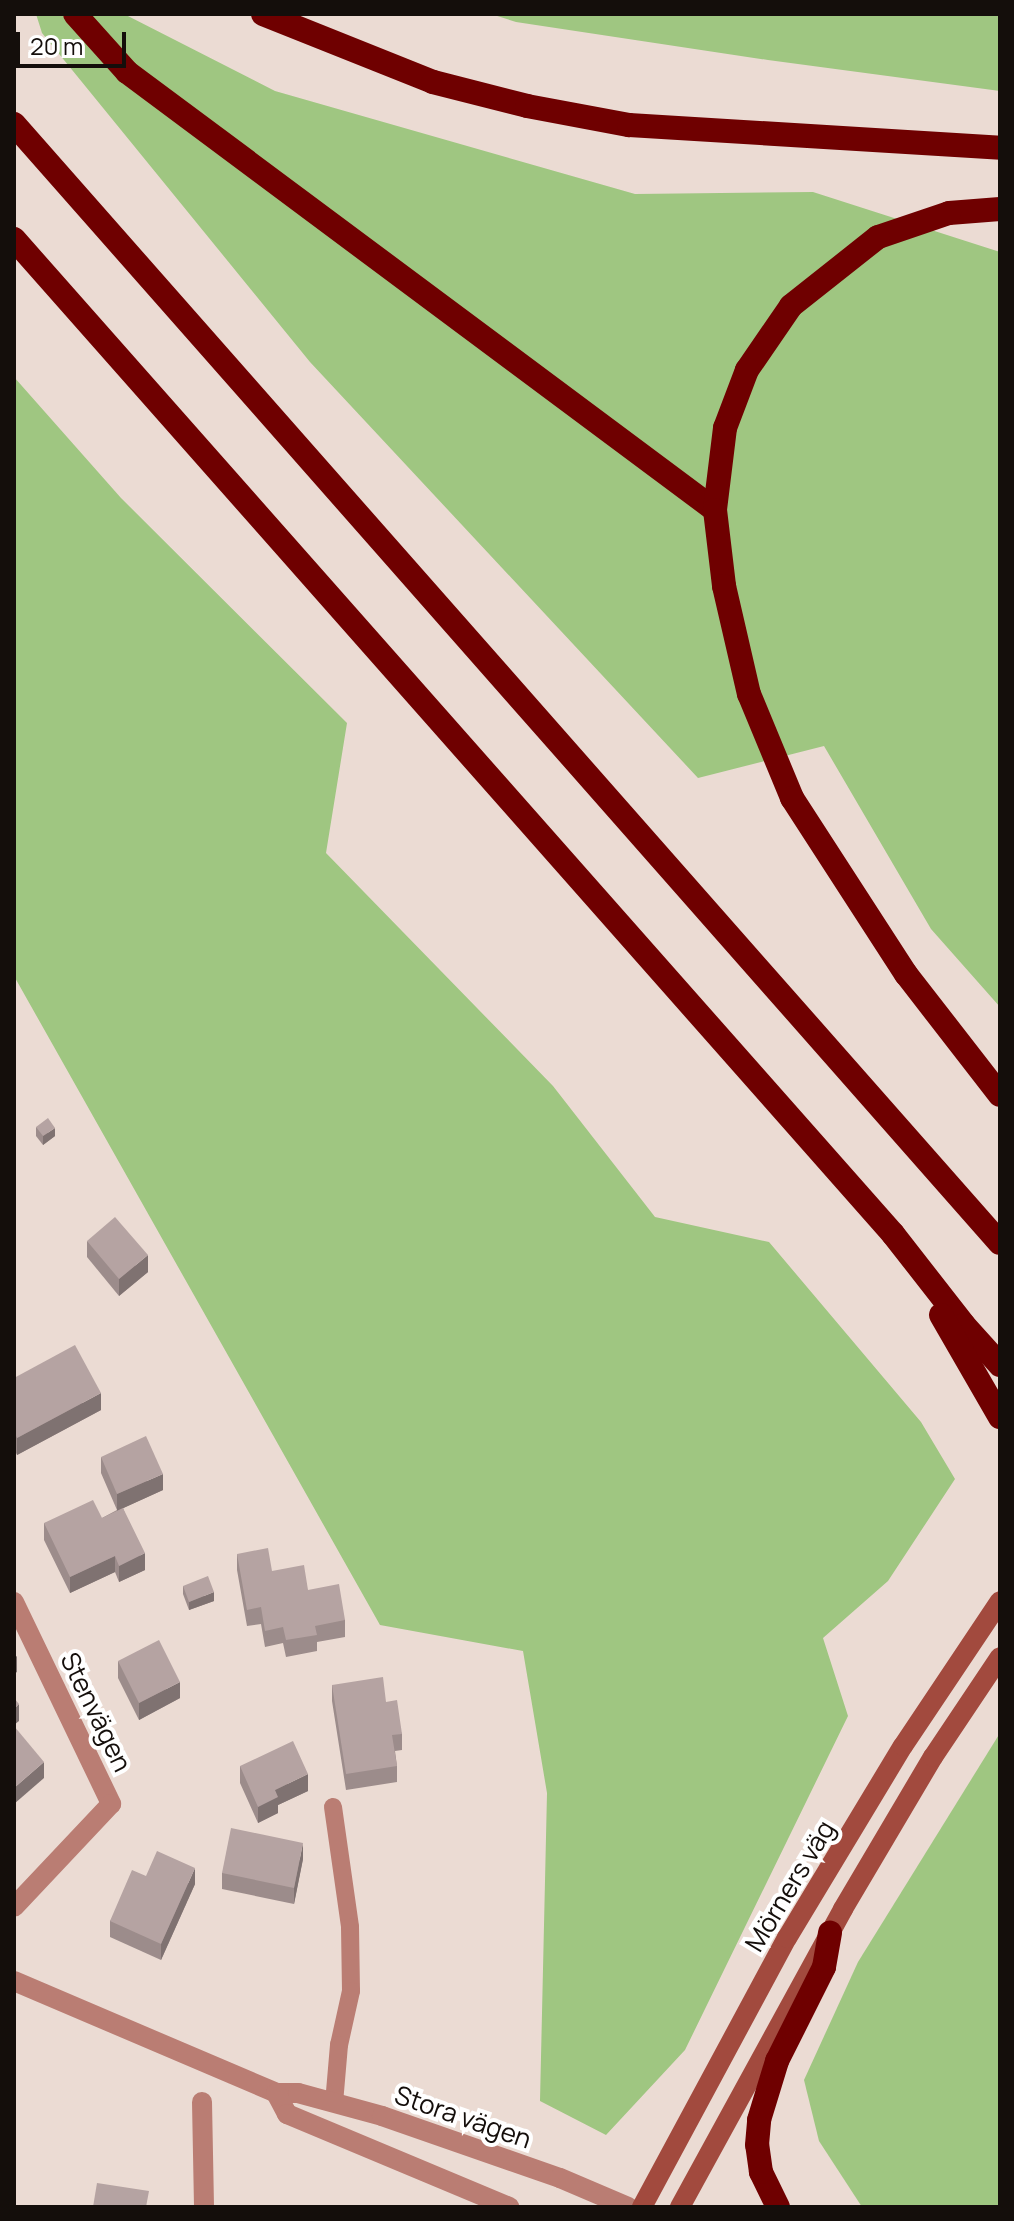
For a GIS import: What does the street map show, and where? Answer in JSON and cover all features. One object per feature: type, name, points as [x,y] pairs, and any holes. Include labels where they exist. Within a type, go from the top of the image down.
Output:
[{"type":"highway","points":[[75,14],[127,72],[715,510]]},
{"type":"highway","points":[[263,14],[433,82],[542,109],[644,126],[1000,148]]},
{"type":"highway","points":[[14,124],[1000,1243]]},
{"type":"highway","points":[[1000,209],[949,213],[878,237],[791,306],[747,370],[725,428],[715,510],[724,586],[749,694],[792,798],[906,974],[1000,1095]]},
{"type":"highway","points":[[14,239],[893,1234],[964,1325],[1000,1365]]},
{"type":"highway","points":[[893,1234],[1000,1417]]},
{"type":"highway","points":[[778,2207],[761,2172],[757,2145],[759,2120],[777,2061],[824,1967],[830,1933]]},
{"type":"main road","name":"Mörners väg","points":[[642,2207],[787,1938],[903,1746],[1000,1601]]},
{"type":"main road","points":[[680,2207],[830,1933],[933,1757],[1000,1657]]},
{"type":"street","name":"Stenvägen","points":[[14,1602],[111,1804],[14,1907]]},
{"type":"street","name":"Stora vägen","points":[[14,1981],[276,2093],[298,2093],[334,2103],[560,2178],[628,2207]]},
{"type":"street","name":"Stora vägen","points":[[276,2093],[287,2114],[509,2207]]},
{"type":"street","points":[[202,2102],[204,2207]]},
{"type":"lane","points":[[333,1807],[350,1927],[351,1991],[339,2045],[334,2103]]},
{"type":"green space","points":[[36,14],[124,14],[275,91],[635,194],[813,192],[1000,252],[1000,1007],[931,929],[824,746],[698,778],[310,362],[42,33]]},
{"type":"green space","points":[[491,14],[1000,14],[1000,91],[516,22]]},
{"type":"green space","points":[[14,377],[121,498],[347,723],[326,853],[553,1086],[655,1217],[769,1242],[921,1422],[955,1479],[888,1581],[823,1638],[848,1716],[685,2050],[606,2135],[540,2101],[547,1793],[523,1651],[380,1625],[14,976]]},
{"type":"green space","points":[[1000,1733],[1000,2207],[862,2207],[819,2141],[804,2080],[858,1962]]},
{"type":"building","points":[[48,1118],[55,1128],[43,1136],[36,1127]]},
{"type":"building","points":[[115,1217],[148,1255],[119,1279],[87,1241]]},
{"type":"building","points":[[75,1345],[101,1393],[17,1438],[14,1432],[14,1378]]},
{"type":"building","points":[[146,1436],[163,1474],[117,1494],[101,1457]]},
{"type":"building","points":[[93,1500],[102,1518],[123,1508],[145,1553],[119,1566],[115,1556],[70,1577],[44,1523]]},
{"type":"building","points":[[268,1548],[272,1571],[304,1565],[308,1590],[339,1584],[345,1620],[315,1626],[317,1635],[286,1640],[283,1627],[265,1631],[261,1607],[247,1610],[237,1554]]},
{"type":"building","points":[[208,1576],[214,1592],[189,1602],[183,1586]]},
{"type":"building","points":[[159,1640],[180,1682],[139,1703],[118,1661]]},
{"type":"building","points":[[383,1677],[386,1702],[397,1700],[402,1734],[392,1735],[397,1766],[346,1774],[332,1685]]},
{"type":"building","points":[[14,1726],[44,1762],[14,1788]]},
{"type":"building","points":[[293,1741],[308,1774],[275,1790],[278,1797],[258,1807],[240,1766]]},
{"type":"building","points":[[231,1828],[303,1843],[294,1888],[222,1873]]},
{"type":"building","points":[[157,1851],[195,1868],[161,1944],[110,1921],[132,1870],[146,1876]]},
{"type":"building","points":[[97,2183],[149,2191],[146,2207],[93,2207]]}]
